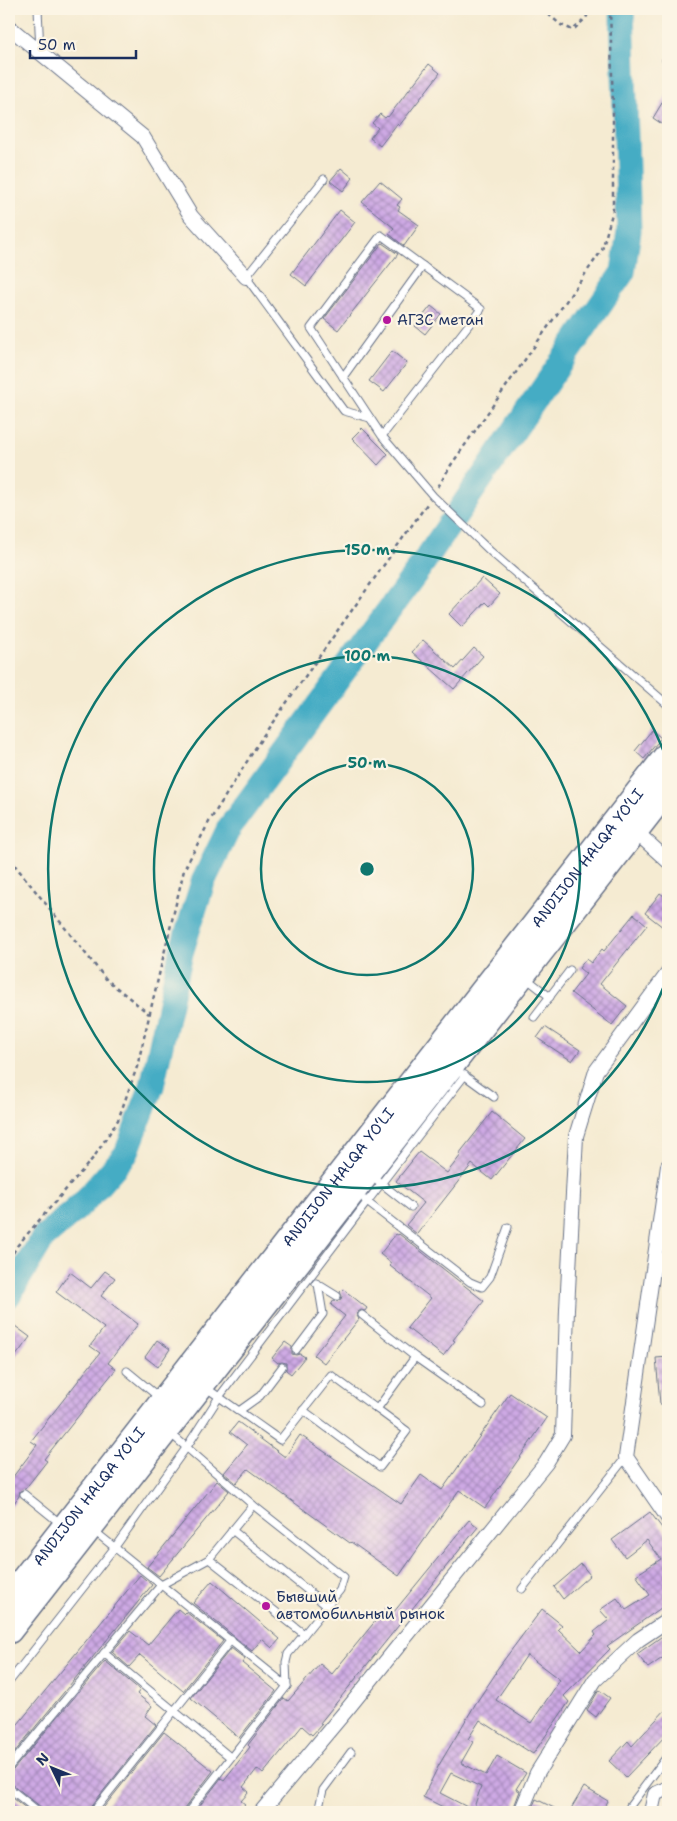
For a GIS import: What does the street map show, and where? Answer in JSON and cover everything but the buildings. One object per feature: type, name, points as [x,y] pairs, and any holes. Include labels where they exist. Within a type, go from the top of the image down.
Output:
[{"type":"highway","name":"ANDIJON HALQA YO‘LI","points":[[9,1630],[163,1400],[668,755]]},
{"type":"highway","name":"ANDIJON HALQA YO‘LI","points":[[14,1588],[77,1527],[166,1429],[210,1390],[458,1070],[522,975],[668,788]]},
{"type":"street","points":[[9,27],[143,137],[191,216],[246,277]]},
{"type":"street","points":[[635,831],[668,861]]},
{"type":"street","points":[[261,1812],[349,1707],[546,1463],[563,1435],[566,1309],[576,1136],[596,1071],[668,973]]},
{"type":"street","points":[[668,1166],[626,1457],[662,1503],[668,1518]]},
{"type":"street","points":[[521,1812],[537,1773],[595,1680],[638,1640],[668,1620]]},
{"type":"street","points":[[651,1812],[655,1794],[668,1788]]},
{"type":"lane","points":[[38,9],[40,52]]},
{"type":"lane","points":[[324,178],[246,277],[344,411],[370,418]]},
{"type":"lane","points":[[382,436],[481,309],[381,235],[311,328],[382,436],[433,497],[491,552],[668,704]]},
{"type":"lane","points":[[343,377],[423,266]]},
{"type":"lane","points":[[534,1017],[570,970]]},
{"type":"lane","points":[[522,975],[550,997]]},
{"type":"lane","points":[[458,1070],[494,1098]]},
{"type":"lane","points":[[367,1187],[411,1207]]},
{"type":"lane","points":[[367,1187],[470,1282],[482,1287],[490,1277],[508,1228]]},
{"type":"lane","points":[[301,1272],[337,1296]]},
{"type":"lane","points":[[296,1350],[323,1314],[318,1284]]},
{"type":"lane","points":[[362,1315],[415,1357],[483,1405]]},
{"type":"lane","points":[[377,1409],[415,1357]]},
{"type":"lane","points":[[239,1411],[260,1396],[282,1367]]},
{"type":"lane","points":[[127,1371],[163,1400]]},
{"type":"lane","points":[[9,1682],[114,1547],[186,1448],[210,1390],[280,1440],[303,1410],[331,1375],[407,1431],[380,1467],[303,1410]]},
{"type":"lane","points":[[166,1429],[253,1505],[344,1577],[340,1590],[286,1658],[287,1686],[188,1812]]},
{"type":"lane","points":[[522,1589],[626,1457]]},
{"type":"lane","points":[[24,1494],[77,1527],[114,1547],[287,1686]]},
{"type":"lane","points":[[9,1767],[161,1585],[209,1559],[253,1505]]},
{"type":"lane","points":[[232,1530],[327,1606]]},
{"type":"lane","points":[[209,1559],[304,1634]]},
{"type":"lane","points":[[92,1812],[231,1640]]},
{"type":"lane","points":[[104,1653],[230,1757]]},
{"type":"lane","points":[[318,1812],[323,1790],[351,1752]]},
{"type":"lane","points":[[627,1812],[668,1755]]},
{"type":"lane","points":[[9,1788],[38,1812]]},
{"type":"path","points":[[542,9],[561,25],[573,30],[586,18],[590,9]]},
{"type":"path","points":[[9,1260],[17,1246],[94,1157],[118,1120],[137,1067],[184,870],[209,822],[263,736],[433,497],[451,465],[602,250],[613,210],[613,108],[610,9]]},
{"type":"path","points":[[9,858],[106,979],[149,1014]]},
{"type":"waterway","points":[[9,1295],[43,1238],[82,1204],[126,1154],[152,1086],[181,953],[203,882],[229,828],[421,566],[623,272],[629,231],[622,9]]},
{"type":"place","name":"АГЗС метан","points":[[387,320]]},
{"type":"place","name":"Бывший автомобильный рынок","points":[[266,1606]]}]
